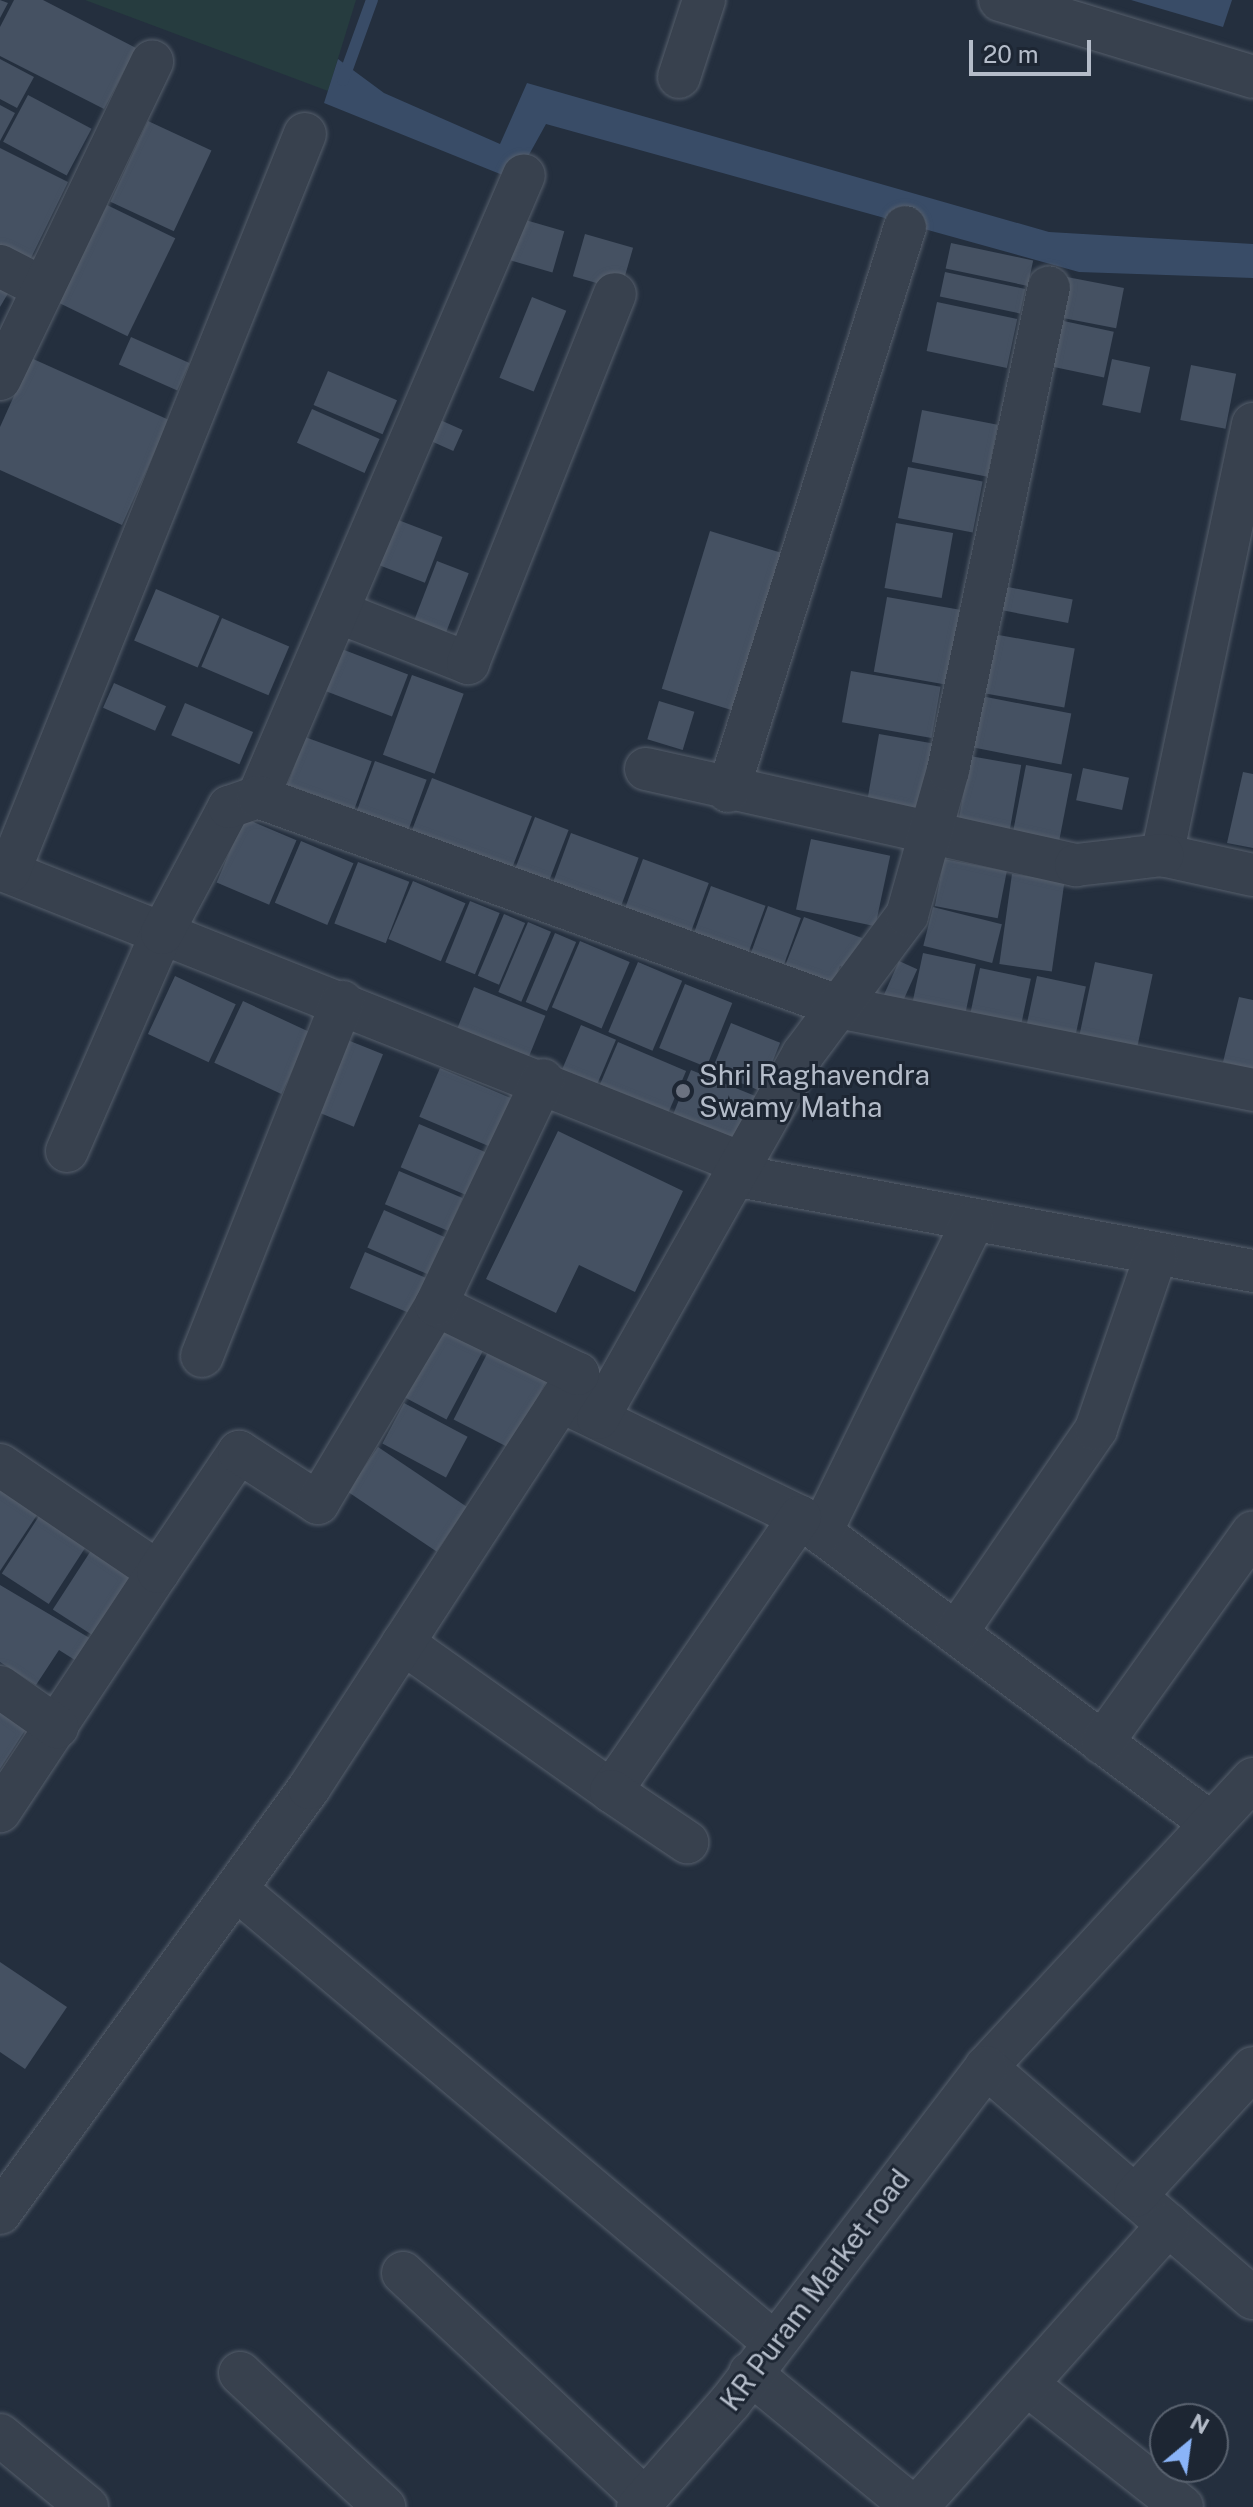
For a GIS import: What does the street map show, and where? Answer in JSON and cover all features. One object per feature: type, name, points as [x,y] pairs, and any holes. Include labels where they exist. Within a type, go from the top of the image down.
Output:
[{"type":"street","points":[[679,77],[704,0]]},
{"type":"street","points":[[1000,0],[1253,77]]},
{"type":"street","points":[[0,379],[152,62]]},
{"type":"street","points":[[305,134],[4,870],[543,1080],[741,1170],[973,1222],[1253,1271]]},
{"type":"street","points":[[258,797],[524,175]]},
{"type":"street","points":[[728,791],[905,227]]},
{"type":"street","points":[[0,266],[43,288]]},
{"type":"street","points":[[0,2213],[236,1889],[403,1643],[580,1410],[741,1170],[803,1054],[843,1008],[907,915],[932,838],[1049,287]]},
{"type":"street","points":[[338,612],[468,663],[615,294]]},
{"type":"street","points":[[1162,855],[1253,424]]},
{"type":"street","points":[[646,769],[932,838],[1076,865],[1162,855],[1253,875]]},
{"type":"street","points":[[67,1151],[162,933],[229,807],[258,797],[843,1008],[1253,1090]]},
{"type":"street","points":[[202,1356],[342,1002]]},
{"type":"street","points":[[0,1811],[239,1452],[318,1503],[436,1305],[543,1080]]},
{"type":"street","points":[[611,1791],[810,1525],[973,1222]]},
{"type":"street","points":[[956,1633],[1096,1429],[1156,1255]]},
{"type":"street","points":[[436,1305],[578,1374],[580,1410]]},
{"type":"street","points":[[580,1410],[810,1525],[1208,1821]]},
{"type":"street","points":[[0,1465],[158,1572]]},
{"type":"street","points":[[1102,1743],[1253,1532]]},
{"type":"street","points":[[403,1643],[687,1842]]},
{"type":"street","points":[[0,1687],[57,1727]]},
{"type":"street","name":"KR Puram Market road","points":[[641,2503],[761,2357],[986,2067],[1208,1821],[1253,1779]]},
{"type":"street","points":[[236,1889],[761,2357],[915,2507],[1029,2386],[1168,2225]]},
{"type":"street","points":[[986,2067],[1253,2298]]},
{"type":"street","points":[[1135,2196],[1253,2068]]},
{"type":"street","points":[[403,2273],[641,2503]]},
{"type":"street","points":[[240,2373],[384,2507]]},
{"type":"street","points":[[1029,2386],[1182,2507]]},
{"type":"street","points":[[0,2435],[87,2507]]},
{"type":"green space","points":[[85,0],[356,0],[328,91]]},
{"type":"water","points":[[1131,0],[1232,0],[1223,27]]},
{"type":"water","points":[[338,59],[384,93],[500,144],[527,83],[1049,232],[1253,244],[1253,278],[1079,272],[546,124],[515,180],[324,103]]},
{"type":"building","points":[[0,0],[8,3],[0,18]]},
{"type":"building","points":[[14,0],[43,0],[136,48],[104,109],[0,56],[0,27]]},
{"type":"building","points":[[0,59],[34,77],[17,108],[0,99]]},
{"type":"building","points":[[28,95],[92,129],[67,176],[3,142]]},
{"type":"building","points":[[0,105],[15,113],[0,141]]},
{"type":"building","points":[[148,121],[211,151],[174,231],[110,202]]},
{"type":"building","points":[[0,148],[68,182],[30,260],[0,245]]},
{"type":"building","points":[[107,205],[175,238],[128,336],[59,303]]},
{"type":"building","points":[[522,219],[564,231],[552,272],[510,260]]},
{"type":"building","points":[[585,234],[633,248],[621,290],[573,276]]},
{"type":"building","points":[[951,243],[1033,260],[1028,286],[946,268]]},
{"type":"building","points":[[945,272],[1025,289],[1020,314],[940,296]]},
{"type":"building","points":[[1067,277],[1124,288],[1116,328],[1059,317]]},
{"type":"building","points":[[0,284],[10,290],[0,307]]},
{"type":"building","points":[[532,297],[566,311],[534,392],[499,378]]},
{"type":"building","points":[[937,302],[1017,319],[1007,368],[927,351]]},
{"type":"building","points":[[1059,320],[1114,332],[1104,378],[1049,366]]},
{"type":"building","points":[[131,337],[189,363],[177,390],[119,364]]},
{"type":"building","points":[[31,358],[169,420],[122,525],[0,470],[0,427]]},
{"type":"building","points":[[1112,359],[1150,367],[1140,413],[1102,405]]},
{"type":"building","points":[[1191,365],[1236,374],[1225,429],[1180,420]]},
{"type":"building","points":[[328,371],[397,400],[383,434],[314,405]]},
{"type":"building","points":[[312,409],[380,439],[365,473],[297,443]]},
{"type":"building","points":[[922,410],[998,425],[987,477],[912,462]]},
{"type":"building","points":[[438,419],[463,430],[453,451],[429,440]]},
{"type":"building","points":[[908,467],[983,482],[973,533],[898,518]]},
{"type":"building","points":[[393,518],[442,537],[425,583],[375,564]]},
{"type":"building","points":[[896,523],[953,533],[942,598],[885,588]]},
{"type":"building","points":[[710,531],[785,554],[736,712],[662,689]]},
{"type":"building","points":[[437,561],[469,573],[441,646],[409,634]]},
{"type":"building","points":[[1003,586],[1073,600],[1068,623],[998,610]]},
{"type":"building","points":[[156,589],[220,616],[198,668],[134,641]]},
{"type":"building","points":[[887,597],[960,610],[947,685],[874,672]]},
{"type":"building","points":[[222,618],[289,647],[268,695],[201,667]]},
{"type":"building","points":[[993,634],[1075,648],[1064,708],[983,693]]},
{"type":"building","points":[[339,648],[408,675],[392,717],[323,690]]},
{"type":"building","points":[[851,671],[941,687],[932,738],[842,722]]},
{"type":"building","points":[[412,675],[464,694],[435,774],[383,755]]},
{"type":"building","points":[[114,683],[166,706],[155,731],[103,708]]},
{"type":"building","points":[[981,696],[1071,714],[1061,765],[971,747]]},
{"type":"building","points":[[659,701],[694,712],[683,750],[647,739]]},
{"type":"building","points":[[185,703],[253,732],[239,764],[171,735]]},
{"type":"building","points":[[879,734],[933,744],[921,811],[867,801]]},
{"type":"building","points":[[305,737],[372,761],[354,809],[288,785]]},
{"type":"building","points":[[970,756],[1021,765],[1010,831],[958,822]]},
{"type":"building","points":[[375,761],[427,780],[409,830],[357,811]]},
{"type":"building","points":[[1026,765],[1072,774],[1059,840],[1013,831]]},
{"type":"building","points":[[1083,768],[1129,778],[1122,810],[1076,800]]},
{"type":"building","points":[[1243,772],[1253,774],[1253,848],[1227,843]]},
{"type":"building","points":[[432,778],[532,816],[512,869],[412,830]]},
{"type":"building","points":[[535,817],[569,830],[549,881],[515,868]]},
{"type":"building","points":[[244,818],[296,840],[269,905],[217,882]]},
{"type":"building","points":[[571,833],[639,858],[621,907],[553,883]]},
{"type":"building","points":[[811,839],[890,856],[875,926],[796,909]]},
{"type":"building","points":[[301,841],[353,863],[327,925],[275,903]]},
{"type":"building","points":[[643,859],[709,883],[691,932],[625,908]]},
{"type":"building","points":[[944,859],[1007,871],[998,918],[935,906]]},
{"type":"building","points":[[358,862],[409,882],[386,943],[334,924]]},
{"type":"building","points":[[1012,874],[1064,881],[1052,971],[999,964]]},
{"type":"building","points":[[413,881],[465,903],[441,961],[388,939]]},
{"type":"building","points":[[711,886],[766,906],[748,954],[694,934]]},
{"type":"building","points":[[470,901],[500,913],[475,974],[445,962]]},
{"type":"building","points":[[768,906],[801,918],[783,966],[751,954]]},
{"type":"building","points":[[933,907],[1002,924],[992,963],[923,946]]},
{"type":"building","points":[[504,914],[525,923],[499,985],[478,976]]},
{"type":"building","points":[[804,917],[862,938],[851,970],[840,966],[833,984],[785,966]]},
{"type":"building","points":[[528,922],[551,932],[521,1002],[498,992]]},
{"type":"building","points":[[555,933],[576,942],[547,1011],[526,1002]]},
{"type":"building","points":[[580,941],[630,962],[602,1028],[552,1007]]},
{"type":"building","points":[[923,953],[976,964],[965,1017],[912,1006]]},
{"type":"building","points":[[899,961],[917,969],[902,1004],[884,996]]},
{"type":"building","points":[[638,962],[682,981],[652,1051],[608,1032]]},
{"type":"building","points":[[1095,962],[1153,974],[1135,1055],[1078,1043]]},
{"type":"building","points":[[980,968],[1031,979],[1020,1028],[970,1017]]},
{"type":"building","points":[[175,976],[236,1004],[209,1062],[148,1034]]},
{"type":"building","points":[[1037,976],[1086,986],[1074,1043],[1025,1033]]},
{"type":"building","points":[[685,984],[732,1003],[706,1067],[659,1048]]},
{"type":"building","points":[[474,987],[545,1016],[527,1061],[456,1032]]},
{"type":"building","points":[[1239,997],[1253,1000],[1253,1069],[1223,1062]]},
{"type":"building","points":[[243,1001],[310,1032],[281,1094],[214,1063]]},
{"type":"building","points":[[731,1023],[780,1043],[761,1091],[712,1071]]},
{"type":"building","points":[[581,1025],[616,1040],[596,1088],[561,1073]]},
{"type":"building","points":[[345,1039],[383,1054],[354,1127],[316,1111]]},
{"type":"building","points":[[618,1042],[686,1071],[667,1116],[599,1087]]},
{"type":"building","points":[[440,1068],[511,1098],[490,1147],[419,1117]]},
{"type":"building","points":[[691,1070],[758,1097],[738,1145],[672,1118]]},
{"type":"building","points":[[419,1124],[488,1153],[470,1197],[401,1167]]},
{"type":"building","points":[[558,1131],[683,1191],[635,1292],[579,1265],[556,1313],[486,1279]]},
{"type":"building","points":[[399,1171],[463,1198],[448,1231],[385,1204]]},
{"type":"building","points":[[384,1210],[446,1238],[429,1275],[367,1247]]},
{"type":"building","points":[[365,1252],[429,1279],[413,1315],[350,1288]]},
{"type":"building","points":[[443,1326],[484,1348],[446,1420],[405,1398]]},
{"type":"building","points":[[489,1350],[547,1380],[512,1449],[454,1419]]},
{"type":"building","points":[[404,1403],[468,1437],[446,1477],[382,1444]]},
{"type":"building","points":[[378,1447],[467,1507],[437,1552],[348,1492]]},
{"type":"building","points":[[0,1486],[39,1512],[0,1571]]},
{"type":"building","points":[[41,1513],[88,1543],[49,1604],[2,1573]]},
{"type":"building","points":[[92,1549],[137,1578],[98,1639],[53,1609]]},
{"type":"building","points":[[0,1585],[93,1640],[78,1662],[59,1650],[36,1685],[0,1662]]},
{"type":"building","points":[[0,1712],[26,1729],[0,1769]]},
{"type":"building","points":[[0,1962],[67,2007],[25,2069],[0,2052]]},
{"type":"waterway","points":[[343,80],[372,0]]},
{"type":"place","name":"Shri Raghavendra Swamy Matha","points":[[683,1091]]}]
